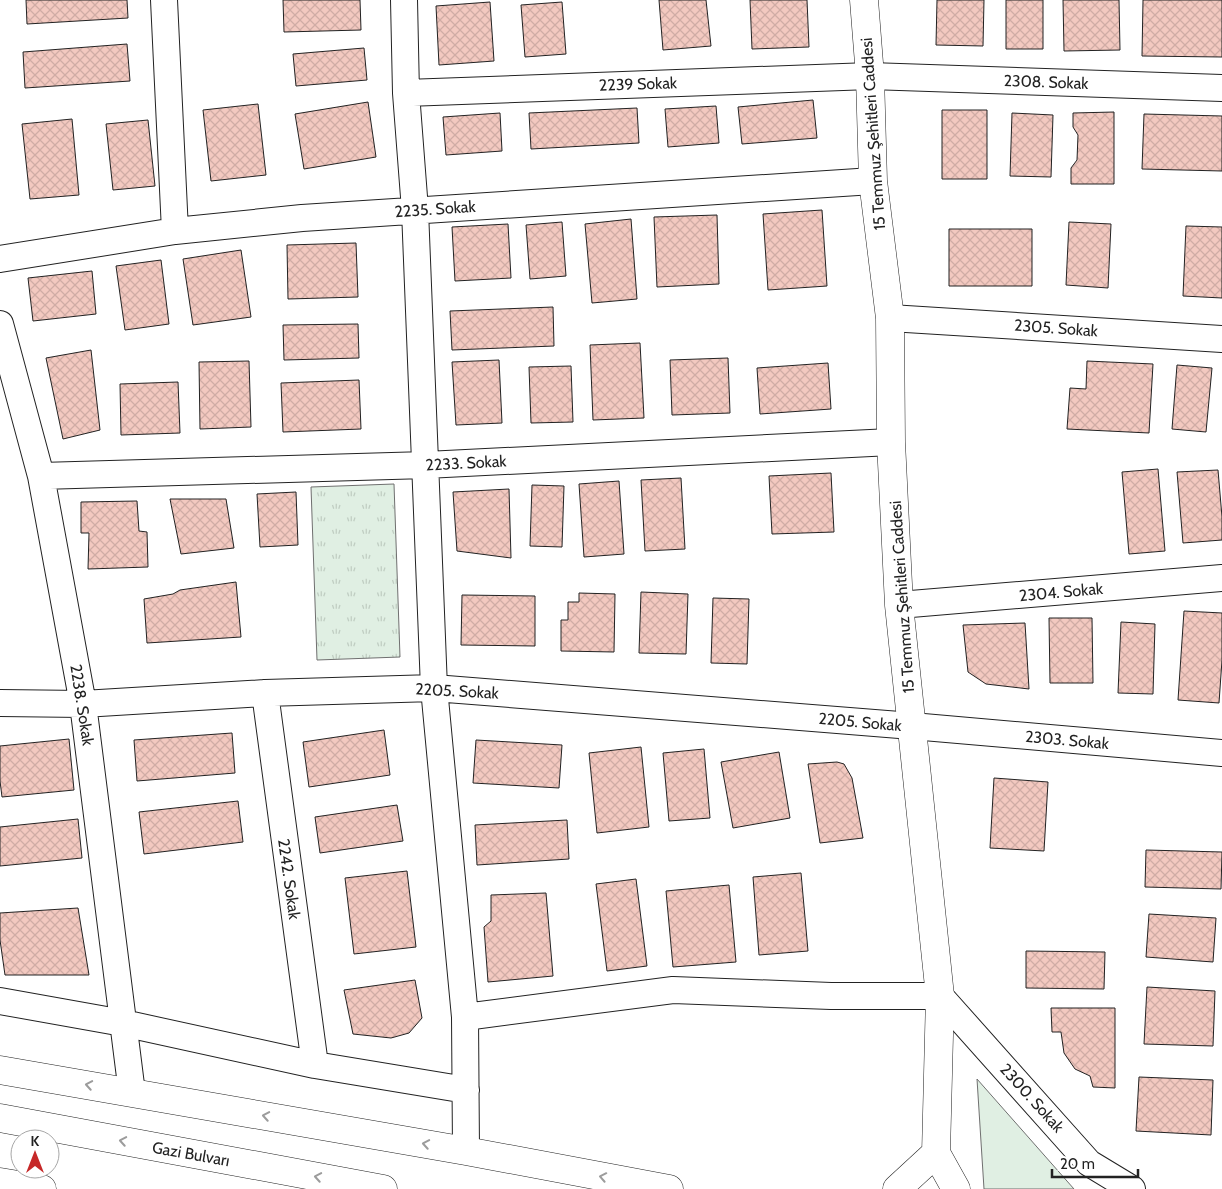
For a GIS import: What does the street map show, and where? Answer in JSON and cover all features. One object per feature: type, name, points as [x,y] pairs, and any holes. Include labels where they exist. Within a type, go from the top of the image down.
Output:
[{"type":"main road","name":"15 Temmuz Şehitleri Caddesi","points":[[864,0],[870,76],[873,181],[890,318],[891,442],[899,605],[940,996],[936,1153]]},
{"type":"main road","points":[[0,1070],[466,1151],[668,1189]]},
{"type":"main road","name":"Gazi Bulvarı","points":[[0,1118],[383,1189]]},
{"type":"main road","points":[[898,1189],[936,1153],[956,1189]]},
{"type":"main road","points":[[0,1182],[42,1189]]},
{"type":"street","points":[[164,0],[175,231]]},
{"type":"street","points":[[404,0],[406,93],[415,210],[434,688],[465,1017],[466,1151]]},
{"type":"street","name":"2239 Sokak","points":[[406,93],[870,76]]},
{"type":"street","name":"2308. Sokak","points":[[870,76],[1222,88]]},
{"type":"street","name":"2235. Sokak","points":[[0,259],[175,231],[302,218],[873,181]]},
{"type":"street","name":"2305. Sokak","points":[[890,318],[1222,339]]},
{"type":"street","name":"2238. Sokak","points":[[0,324],[41,476],[83,704],[132,1093]]},
{"type":"street","name":"2233. Sokak","points":[[41,476],[426,465],[891,442]]},
{"type":"street","name":"2304. Sokak","points":[[899,605],[1222,578]]},
{"type":"street","name":"2205. Sokak","points":[[0,703],[83,704],[264,693],[434,688],[912,726]]},
{"type":"street","name":"2242. Sokak","points":[[264,693],[315,1065]]},
{"type":"street","name":"2303. Sokak","points":[[912,726],[1222,753]]},
{"type":"street","points":[[465,1017],[673,990],[831,996],[940,996]]},
{"type":"street","name":"2300. Sokak","points":[[940,996],[1089,1163],[1132,1189]]},
{"type":"street","points":[[0,1002],[123,1023],[315,1065],[466,1090]]},
{"type":"green space","points":[[394,484],[400,657],[317,660],[311,487]]},
{"type":"green space","points":[[977,1079],[1074,1189],[984,1189]]},
{"type":"building","points":[[26,0],[127,0],[128,18],[27,24]]},
{"type":"building","points":[[283,0],[360,0],[361,30],[284,32]]},
{"type":"building","points":[[659,0],[706,0],[711,46],[663,50]]},
{"type":"building","points":[[750,0],[807,0],[809,47],[752,49]]},
{"type":"building","points":[[937,0],[984,0],[983,46],[936,45]]},
{"type":"building","points":[[1006,0],[1043,0],[1043,49],[1006,49]]},
{"type":"building","points":[[1063,0],[1119,0],[1120,50],[1064,51]]},
{"type":"building","points":[[1143,0],[1222,0],[1222,57],[1142,56]]},
{"type":"building","points":[[490,2],[494,61],[439,65],[436,6]]},
{"type":"building","points":[[562,2],[566,54],[525,57],[521,5]]},
{"type":"building","points":[[127,44],[130,81],[25,88],[23,52]]},
{"type":"building","points":[[364,48],[367,80],[296,86],[293,54]]},
{"type":"building","points":[[813,100],[817,138],[742,144],[738,107]]},
{"type":"building","points":[[368,102],[376,157],[304,169],[295,114]]},
{"type":"building","points":[[258,104],[266,175],[211,181],[203,110]]},
{"type":"building","points":[[716,106],[719,143],[668,147],[665,109]]},
{"type":"building","points":[[637,108],[639,143],[531,149],[529,113]]},
{"type":"building","points":[[942,110],[987,110],[987,179],[942,179]]},
{"type":"building","points":[[1114,112],[1114,184],[1071,184],[1071,168],[1077,160],[1078,135],[1073,127],[1073,113]]},
{"type":"building","points":[[500,113],[502,151],[446,155],[443,117]]},
{"type":"building","points":[[1012,113],[1053,115],[1051,177],[1010,176]]},
{"type":"building","points":[[1144,114],[1222,116],[1222,171],[1142,169]]},
{"type":"building","points":[[72,119],[79,195],[30,199],[22,124]]},
{"type":"building","points":[[148,120],[155,186],[113,190],[106,124]]},
{"type":"building","points":[[822,210],[827,286],[768,290],[763,214]]},
{"type":"building","points":[[717,215],[719,284],[657,287],[654,217]]},
{"type":"building","points":[[631,219],[637,299],[592,303],[585,224]]},
{"type":"building","points":[[562,222],[566,276],[530,279],[526,225]]},
{"type":"building","points":[[1069,222],[1111,224],[1108,288],[1066,285]]},
{"type":"building","points":[[508,224],[511,278],[455,281],[452,227]]},
{"type":"building","points":[[1186,226],[1222,227],[1222,298],[1183,296]]},
{"type":"building","points":[[949,229],[1032,229],[1032,286],[949,286]]},
{"type":"building","points":[[356,243],[358,297],[288,299],[287,245]]},
{"type":"building","points":[[241,250],[251,317],[193,325],[183,259]]},
{"type":"building","points":[[161,260],[169,324],[125,330],[116,266]]},
{"type":"building","points":[[92,271],[96,314],[33,321],[28,278]]},
{"type":"building","points":[[553,307],[554,346],[452,350],[450,311]]},
{"type":"building","points":[[358,324],[359,358],[284,360],[283,325]]},
{"type":"building","points":[[640,343],[644,418],[593,420],[590,345]]},
{"type":"building","points":[[91,350],[100,430],[63,439],[46,358]]},
{"type":"building","points":[[728,358],[730,413],[672,415],[670,360]]},
{"type":"building","points":[[499,360],[502,423],[456,425],[452,362]]},
{"type":"building","points":[[249,361],[251,427],[200,429],[199,362]]},
{"type":"building","points":[[1087,361],[1153,364],[1149,433],[1067,429],[1070,388],[1086,389]]},
{"type":"building","points":[[828,363],[831,409],[760,414],[757,368]]},
{"type":"building","points":[[1177,365],[1212,368],[1206,432],[1172,429]]},
{"type":"building","points":[[571,366],[573,422],[531,423],[529,367]]},
{"type":"building","points":[[359,380],[361,429],[283,432],[281,383]]},
{"type":"building","points":[[178,382],[180,433],[121,435],[120,384]]},
{"type":"building","points":[[1158,469],[1165,551],[1129,554],[1122,472]]},
{"type":"building","points":[[1218,470],[1222,540],[1183,543],[1177,472]]},
{"type":"building","points":[[831,473],[834,532],[772,534],[769,476]]},
{"type":"building","points":[[681,478],[685,549],[645,551],[641,480]]},
{"type":"building","points":[[619,481],[624,554],[584,557],[579,484]]},
{"type":"building","points":[[532,485],[564,486],[562,547],[530,546]]},
{"type":"building","points":[[509,489],[511,558],[457,551],[453,492]]},
{"type":"building","points":[[296,492],[298,545],[260,547],[257,494]]},
{"type":"building","points":[[170,499],[226,499],[234,548],[181,554]]},
{"type":"building","points":[[137,501],[139,531],[147,532],[148,567],[88,569],[89,533],[81,533],[81,502]]},
{"type":"building","points":[[236,582],[241,637],[147,643],[144,599],[173,594],[180,590]]},
{"type":"building","points":[[641,592],[688,594],[686,654],[639,653]]},
{"type":"building","points":[[579,593],[615,594],[614,652],[561,651],[561,620],[568,620],[568,602],[579,602]]},
{"type":"building","points":[[462,595],[535,596],[535,646],[461,645]]},
{"type":"building","points":[[713,598],[749,599],[747,664],[711,663]]},
{"type":"building","points":[[1184,611],[1222,613],[1222,660],[1219,703],[1178,700]]},
{"type":"building","points":[[1049,618],[1092,618],[1093,683],[1050,683]]},
{"type":"building","points":[[1121,622],[1155,624],[1153,694],[1118,693]]},
{"type":"building","points":[[1025,623],[1029,689],[986,684],[968,672],[963,625]]},
{"type":"building","points":[[384,730],[390,775],[309,787],[303,742]]},
{"type":"building","points":[[232,733],[235,773],[137,781],[134,740]]},
{"type":"building","points":[[69,739],[74,790],[2,797],[0,746]]},
{"type":"building","points":[[476,740],[562,745],[559,788],[473,783]]},
{"type":"building","points":[[641,747],[649,827],[597,833],[589,753]]},
{"type":"building","points":[[704,749],[710,818],[669,821],[663,753]]},
{"type":"building","points":[[779,752],[790,818],[733,828],[721,762]]},
{"type":"building","points":[[837,762],[844,764],[852,778],[863,838],[820,843],[808,764]]},
{"type":"building","points":[[994,778],[1048,782],[1044,851],[990,848]]},
{"type":"building","points":[[238,801],[243,842],[144,854],[139,812]]},
{"type":"building","points":[[397,805],[403,841],[320,853],[315,817]]},
{"type":"building","points":[[78,819],[82,858],[0,866],[0,827]]},
{"type":"building","points":[[567,820],[569,859],[477,865],[475,825]]},
{"type":"building","points":[[1146,850],[1222,852],[1221,889],[1145,887]]},
{"type":"building","points":[[407,871],[416,947],[354,954],[345,878]]},
{"type":"building","points":[[801,873],[808,951],[759,955],[753,877]]},
{"type":"building","points":[[636,879],[647,966],[607,971],[596,884]]},
{"type":"building","points":[[729,885],[736,962],[673,967],[666,891]]},
{"type":"building","points":[[546,893],[553,976],[488,982],[484,927],[491,921],[491,895]]},
{"type":"building","points":[[78,908],[89,975],[5,975],[0,940],[0,913]]},
{"type":"building","points":[[1149,914],[1216,918],[1213,962],[1146,957]]},
{"type":"building","points":[[1026,951],[1105,952],[1104,989],[1026,988]]},
{"type":"building","points":[[415,980],[422,1018],[409,1033],[391,1038],[353,1034],[344,990]]},
{"type":"building","points":[[1147,987],[1215,991],[1213,1046],[1144,1044]]},
{"type":"building","points":[[1051,1008],[1115,1008],[1115,1088],[1093,1087],[1090,1076],[1075,1069],[1064,1053],[1061,1032],[1052,1032]]},
{"type":"building","points":[[1139,1077],[1213,1080],[1211,1135],[1136,1131]]}]
